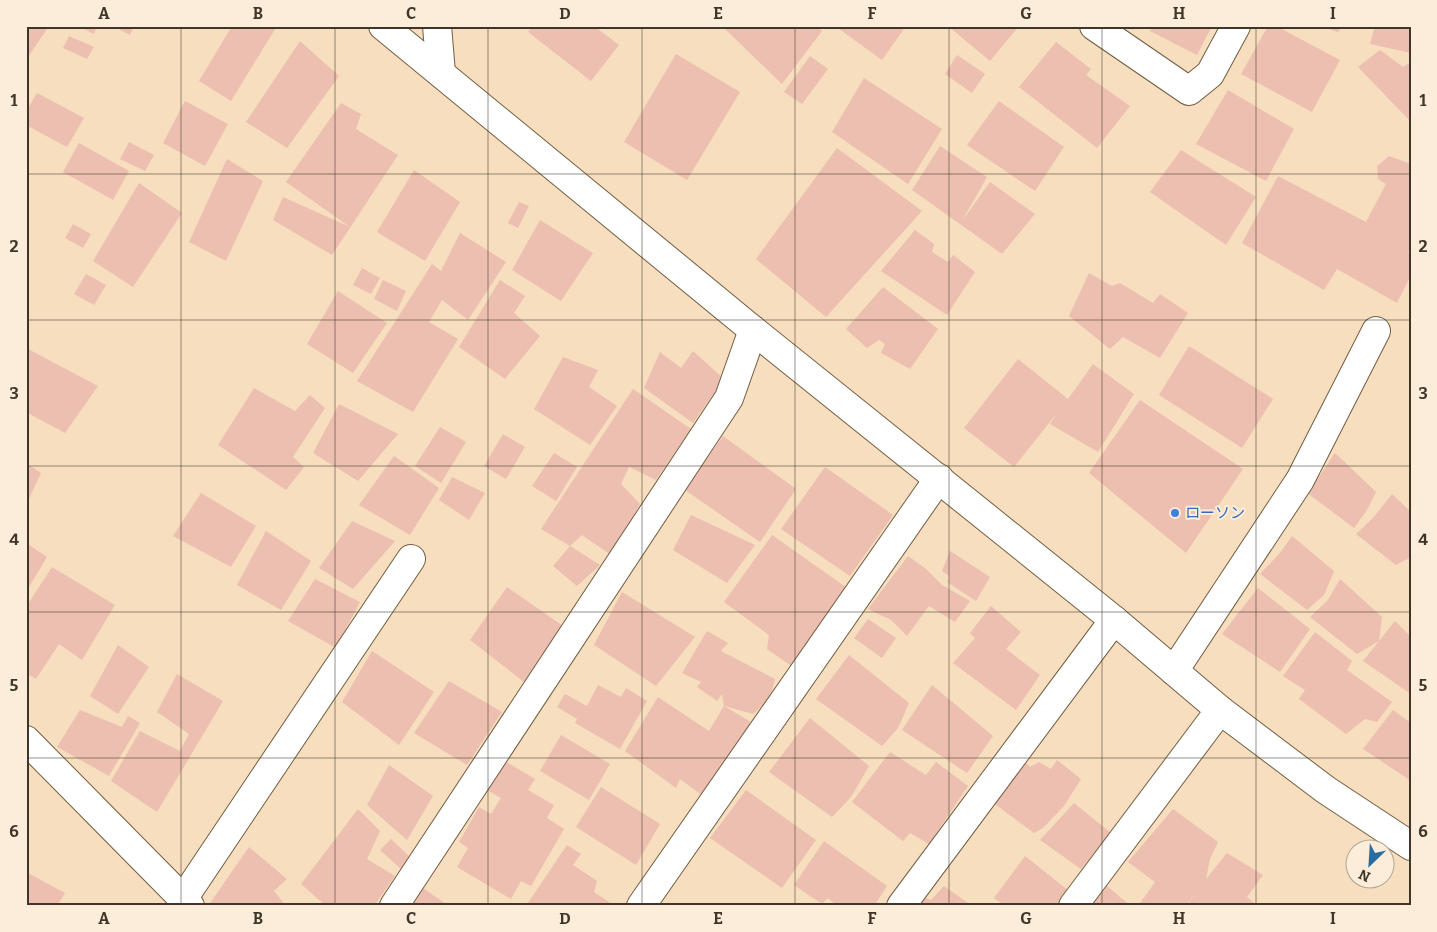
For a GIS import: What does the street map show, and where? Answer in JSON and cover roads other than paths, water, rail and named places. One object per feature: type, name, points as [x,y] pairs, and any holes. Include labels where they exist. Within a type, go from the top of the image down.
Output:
[{"type":"street","points":[[383,26],[754,330],[1114,620],[1220,710],[1326,790],[1411,846]]},
{"type":"street","points":[[437,26],[441,73]]},
{"type":"street","points":[[1094,26],[1189,91],[1210,74],[1236,26]]},
{"type":"street","points":[[394,906],[729,398],[754,330]]},
{"type":"street","points":[[1174,671],[1300,480],[1376,331]]},
{"type":"street","points":[[641,906],[939,478]]},
{"type":"street","points":[[26,740],[187,902],[411,559]]},
{"type":"street","points":[[901,906],[1114,620]]},
{"type":"street","points":[[1073,906],[1220,710]]},
{"type":"place","name":"ローソン","points":[[1175,513]]}]
